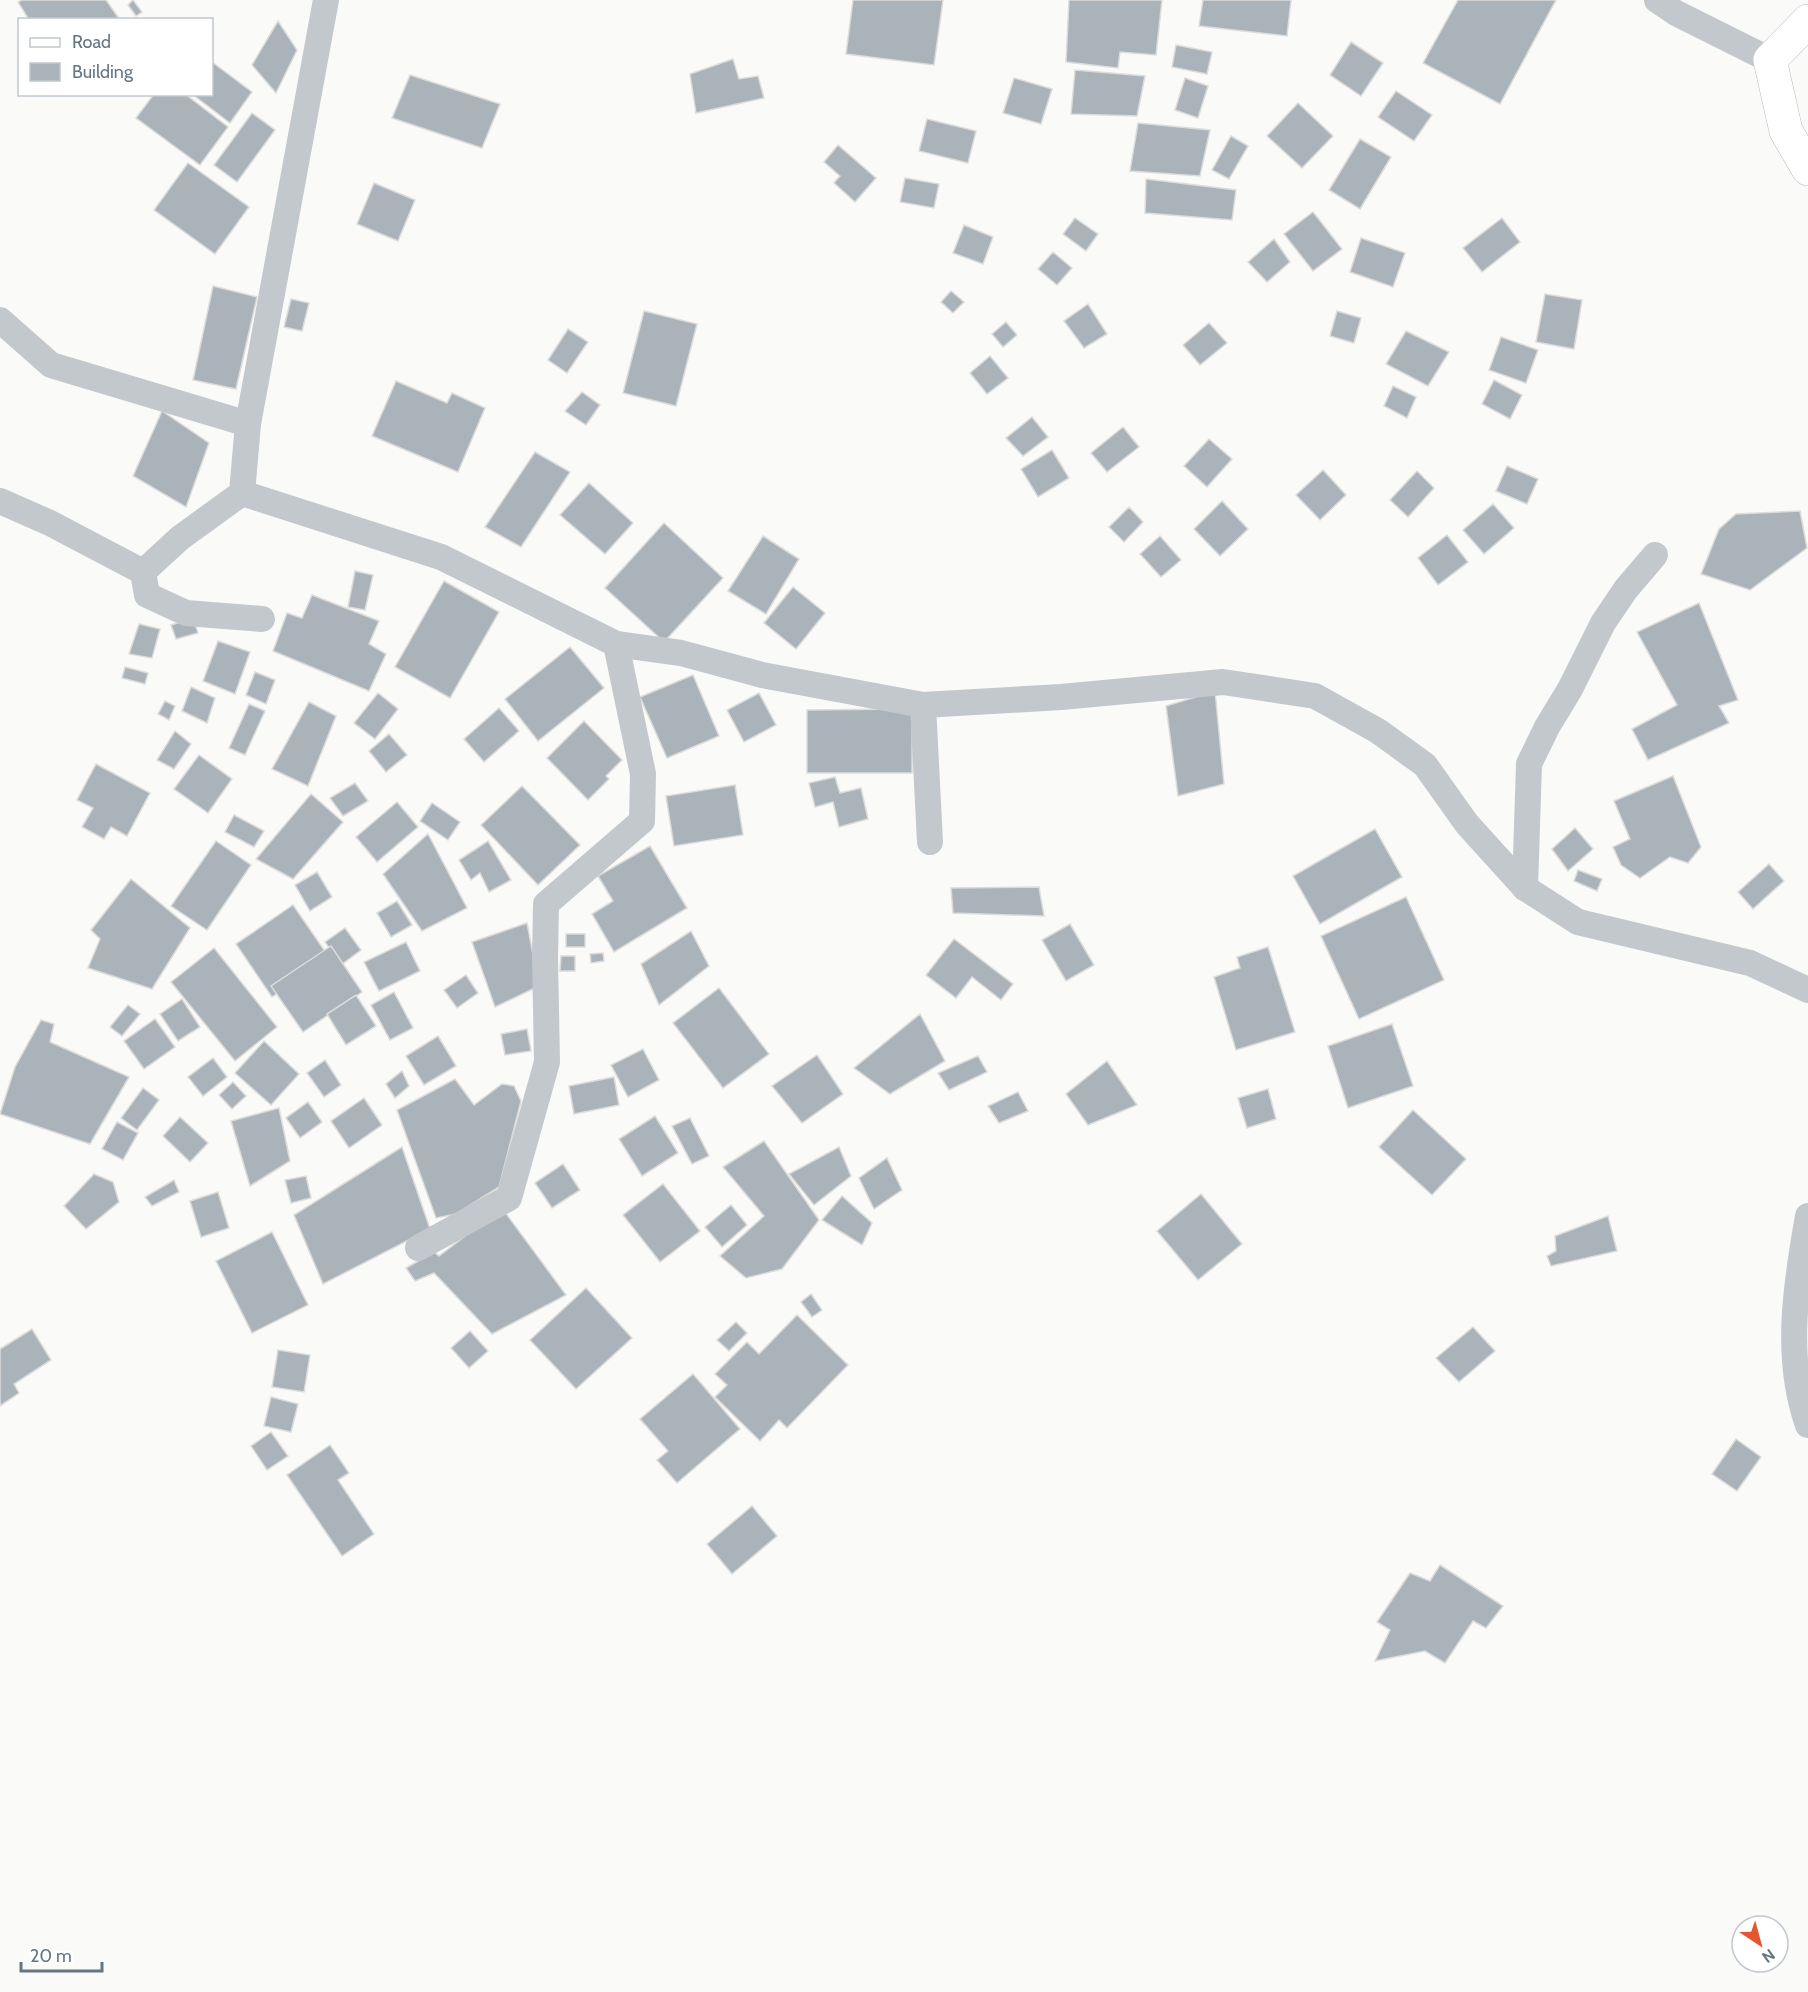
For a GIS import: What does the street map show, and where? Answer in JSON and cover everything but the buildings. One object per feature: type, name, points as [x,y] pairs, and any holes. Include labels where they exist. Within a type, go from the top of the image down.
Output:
[{"type":"street","points":[[143,572],[180,538],[242,493],[248,424],[326,0]]},
{"type":"street","points":[[1657,0],[1676,13],[1770,60]]},
{"type":"street","points":[[1770,60],[1808,21]]},
{"type":"street","points":[[1770,60],[1786,131],[1808,169]]},
{"type":"street","points":[[0,320],[51,365],[248,424]]},
{"type":"street","points":[[242,493],[441,557],[616,644],[681,653],[762,675],[923,705],[1061,697],[1223,682],[1315,696],[1378,731],[1425,765],[1467,824],[1525,888],[1578,922],[1750,963],[1808,990]]},
{"type":"street","points":[[0,501],[50,523],[143,572]]},
{"type":"street","points":[[1525,888],[1530,764],[1547,727],[1570,689],[1603,623],[1626,589],[1654,555]]},
{"type":"street","points":[[143,572],[147,595],[186,613],[261,619]]},
{"type":"street","points":[[418,1248],[509,1198],[548,1062],[546,904],[642,821],[643,774],[616,644]]},
{"type":"street","points":[[923,705],[930,842]]},
{"type":"street","points":[[1808,1216],[1796,1280],[1794,1360],[1808,1425]]}]
